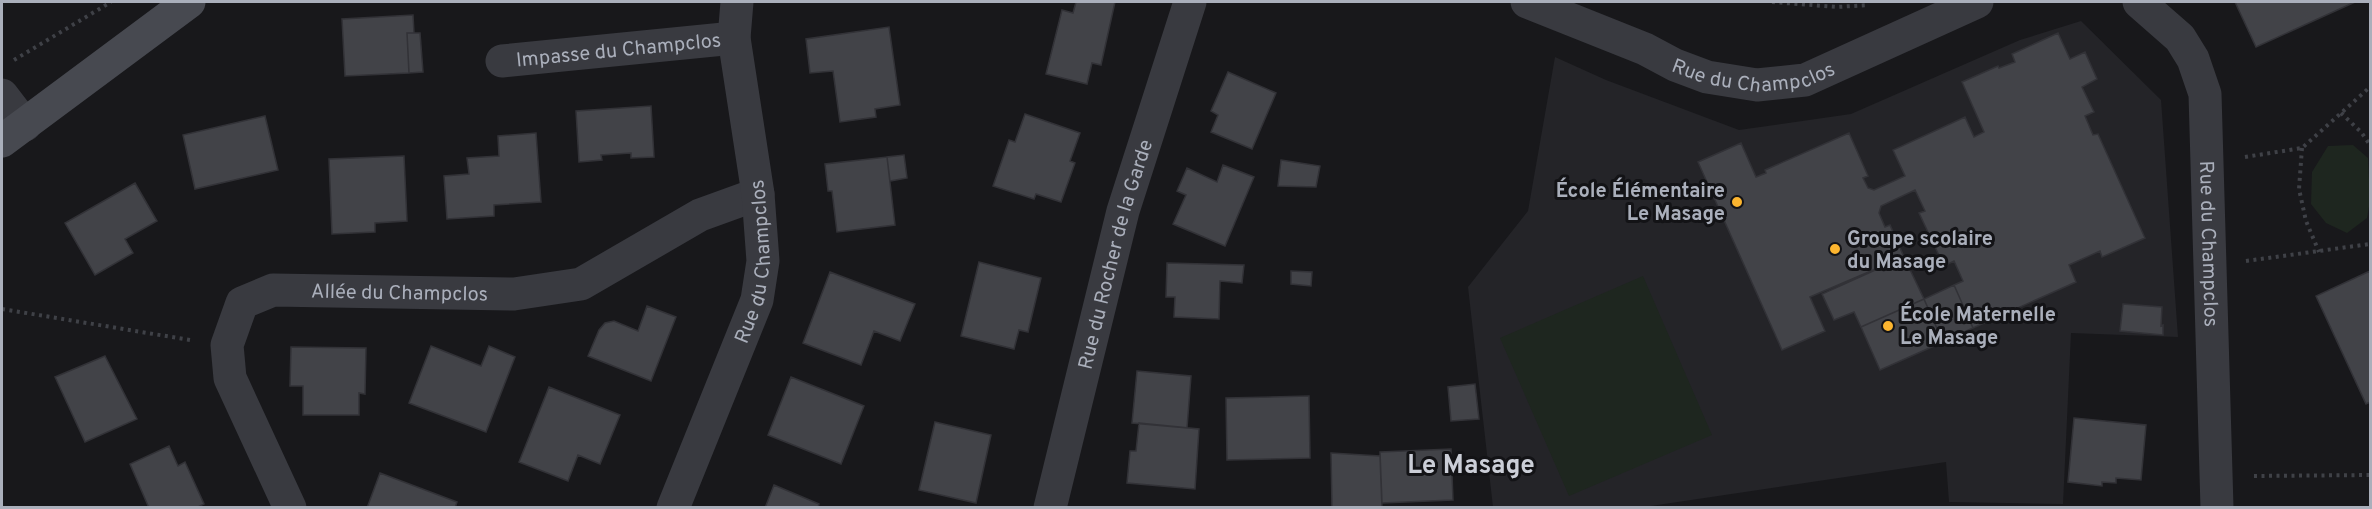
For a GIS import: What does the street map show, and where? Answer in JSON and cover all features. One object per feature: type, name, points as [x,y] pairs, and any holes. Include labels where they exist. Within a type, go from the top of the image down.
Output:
[{"type":"main road","points":[[13,133],[189,2]]},
{"type":"street","name":"Rue du Champclos","points":[[673,507],[757,300],[763,261],[758,194],[734,39],[737,2]]},
{"type":"street","name":"Rue du Rocher de la Garde","points":[[1050,507],[1123,211],[1190,2]]},
{"type":"street","name":"Rue du Champclos","points":[[1527,2],[1645,49],[1675,65],[1707,77],[1757,85],[1804,80],[1977,2]]},
{"type":"street","name":"Rue du Champclos","points":[[2144,3],[2180,38],[2193,59],[2205,94],[2212,265],[2216,492]]},
{"type":"street","name":"Impasse du Champclos","points":[[502,61],[734,39]]},
{"type":"street","points":[[2,95],[13,133]]},
{"type":"street","name":"Allée du Champclos","points":[[290,507],[230,378],[227,345],[242,303],[273,290],[514,294],[581,284],[700,215],[758,194]]},
{"type":"path","points":[[11,61],[111,2]]},
{"type":"path","points":[[1772,2],[1837,7],[1868,5],[1869,2]]},
{"type":"path","points":[[2209,162],[2302,148],[2370,87]]},
{"type":"path","points":[[2341,113],[2361,132],[2370,145]]},
{"type":"path","points":[[2302,148],[2299,189],[2306,222],[2319,252]]},
{"type":"path","points":[[2212,265],[2370,244]]},
{"type":"path","points":[[2,309],[227,345]]},
{"type":"path","points":[[2216,492],[2370,476]]},
{"type":"shaded area","name":"Groupe scolaire du Masage","points":[[2081,21],[2161,100],[2178,337],[2071,333],[2063,504],[1949,502],[1946,462],[1644,507],[1493,507],[1468,287],[1528,211],[1555,57],[1606,80],[1739,130],[1851,114],[2020,40]]},
{"type":"shaded area","points":[[2353,145],[2368,158],[2370,201],[2367,218],[2347,233],[2326,223],[2311,204],[2312,172],[2328,146]]},
{"type":"shaded area","points":[[1643,276],[1712,435],[1569,496],[1500,338]]},
{"type":"building","points":[[1076,2],[1115,2],[1101,65],[1092,63],[1087,84],[1046,74],[1062,10],[1073,13]]},
{"type":"building","points":[[2235,2],[2355,2],[2256,47]]},
{"type":"building","points":[[413,15],[414,33],[407,33],[409,73],[345,76],[342,19]]},
{"type":"building","points":[[889,27],[900,105],[875,109],[876,117],[840,122],[833,71],[810,73],[806,39]]},
{"type":"building","points":[[407,33],[420,33],[423,72],[409,73]]},
{"type":"building","points":[[2058,33],[2070,59],[2085,52],[2097,79],[2082,87],[2094,112],[2085,116],[2093,135],[2098,134],[2145,238],[2102,257],[2100,251],[2069,265],[2076,282],[1973,328],[1954,285],[1963,281],[1954,261],[1944,266],[1919,213],[1925,211],[1915,190],[1881,206],[1879,213],[1885,227],[1890,225],[1904,257],[1810,297],[1825,331],[1782,350],[1698,162],[1741,143],[1756,177],[1766,173],[1765,170],[1849,133],[1868,176],[1863,178],[1868,188],[1874,190],[1905,176],[1893,150],[1965,117],[1974,137],[1984,132],[1962,82],[1998,66],[1999,68],[2015,62],[2012,54]]},
{"type":"building","points":[[1228,72],[1276,93],[1252,149],[1211,132],[1218,115],[1211,111]]},
{"type":"building","points":[[651,106],[654,157],[631,158],[631,153],[601,155],[602,160],[579,162],[576,111]]},
{"type":"building","points":[[1025,114],[1080,133],[1070,161],[1075,163],[1061,202],[1036,194],[1034,199],[993,186],[1009,140],[1015,142]]},
{"type":"building","points":[[265,116],[278,170],[195,189],[183,135]]},
{"type":"building","points":[[536,133],[541,202],[494,205],[494,216],[447,219],[444,176],[469,174],[467,158],[499,156],[498,136]]},
{"type":"building","points":[[904,155],[907,178],[890,181],[887,157]]},
{"type":"building","points":[[404,156],[407,221],[375,223],[375,232],[332,234],[329,159]]},
{"type":"building","points":[[887,157],[895,225],[837,232],[832,191],[828,191],[825,164]]},
{"type":"building","points":[[1281,160],[1320,166],[1316,187],[1278,186]]},
{"type":"building","points":[[1223,165],[1254,177],[1225,246],[1173,224],[1186,195],[1177,191],[1187,168],[1217,182]]},
{"type":"building","points":[[135,183],[157,221],[125,239],[133,253],[95,275],[65,223]]},
{"type":"building","points":[[1904,257],[1924,299],[1861,327],[1854,312],[1834,320],[1822,294]]},
{"type":"building","points":[[979,262],[1041,278],[1028,332],[1019,330],[1014,349],[961,336]]},
{"type":"building","points":[[1167,263],[1244,265],[1242,283],[1220,281],[1219,319],[1174,317],[1175,297],[1166,297]]},
{"type":"building","points":[[1291,271],[1312,272],[1311,286],[1291,284]]},
{"type":"building","points":[[2370,271],[2370,402],[2366,404],[2316,296]]},
{"type":"building","points":[[830,272],[915,304],[900,341],[874,331],[861,365],[803,343]]},
{"type":"building","points":[[1954,285],[1973,328],[1943,342],[1924,299]]},
{"type":"building","points":[[1924,299],[1943,342],[1880,370],[1861,327]]},
{"type":"building","points":[[2123,304],[2162,307],[2163,335],[2120,331]]},
{"type":"building","points":[[647,306],[676,317],[651,381],[588,356],[599,330],[605,323],[614,321],[638,331]]},
{"type":"building","points":[[431,346],[481,366],[489,346],[515,357],[486,432],[409,403]]},
{"type":"building","points":[[291,347],[366,348],[365,394],[359,393],[359,415],[303,415],[303,386],[290,386]]},
{"type":"building","points":[[105,356],[137,419],[85,442],[55,377]]},
{"type":"building","points":[[1137,371],[1191,376],[1187,428],[1132,423]]},
{"type":"building","points":[[791,377],[864,406],[841,464],[768,435]]},
{"type":"building","points":[[1475,384],[1479,419],[1451,421],[1448,387]]},
{"type":"building","points":[[549,387],[620,415],[600,464],[578,455],[568,481],[519,462]]},
{"type":"building","points":[[1309,396],[1310,458],[1227,460],[1226,398]]},
{"type":"building","points":[[2074,418],[2146,425],[2141,480],[2116,478],[2116,483],[2102,482],[2102,486],[2068,482]]},
{"type":"building","points":[[935,422],[991,435],[976,503],[919,490]]},
{"type":"building","points":[[1139,423],[1199,429],[1195,489],[1127,483],[1130,451],[1136,451]]},
{"type":"building","points":[[169,446],[178,466],[185,462],[204,504],[196,508],[149,508],[130,464]]},
{"type":"building","points":[[1451,449],[1453,500],[1382,503],[1380,452]]},
{"type":"building","points":[[1331,453],[1380,456],[1382,508],[1332,508]]},
{"type":"building","points":[[380,473],[457,502],[455,508],[367,508]]},
{"type":"building","points":[[774,485],[819,504],[818,508],[765,508]]},
{"type":"place","name":"École Élémentaire Le Masage","points":[[1737,202]]},
{"type":"place","name":"Groupe scolaire du Masage","points":[[1835,249]]},
{"type":"place","name":"École Maternelle Le Masage","points":[[1888,326]]},
{"type":"district","name":"Le Masage","points":[[1471,464]]}]
